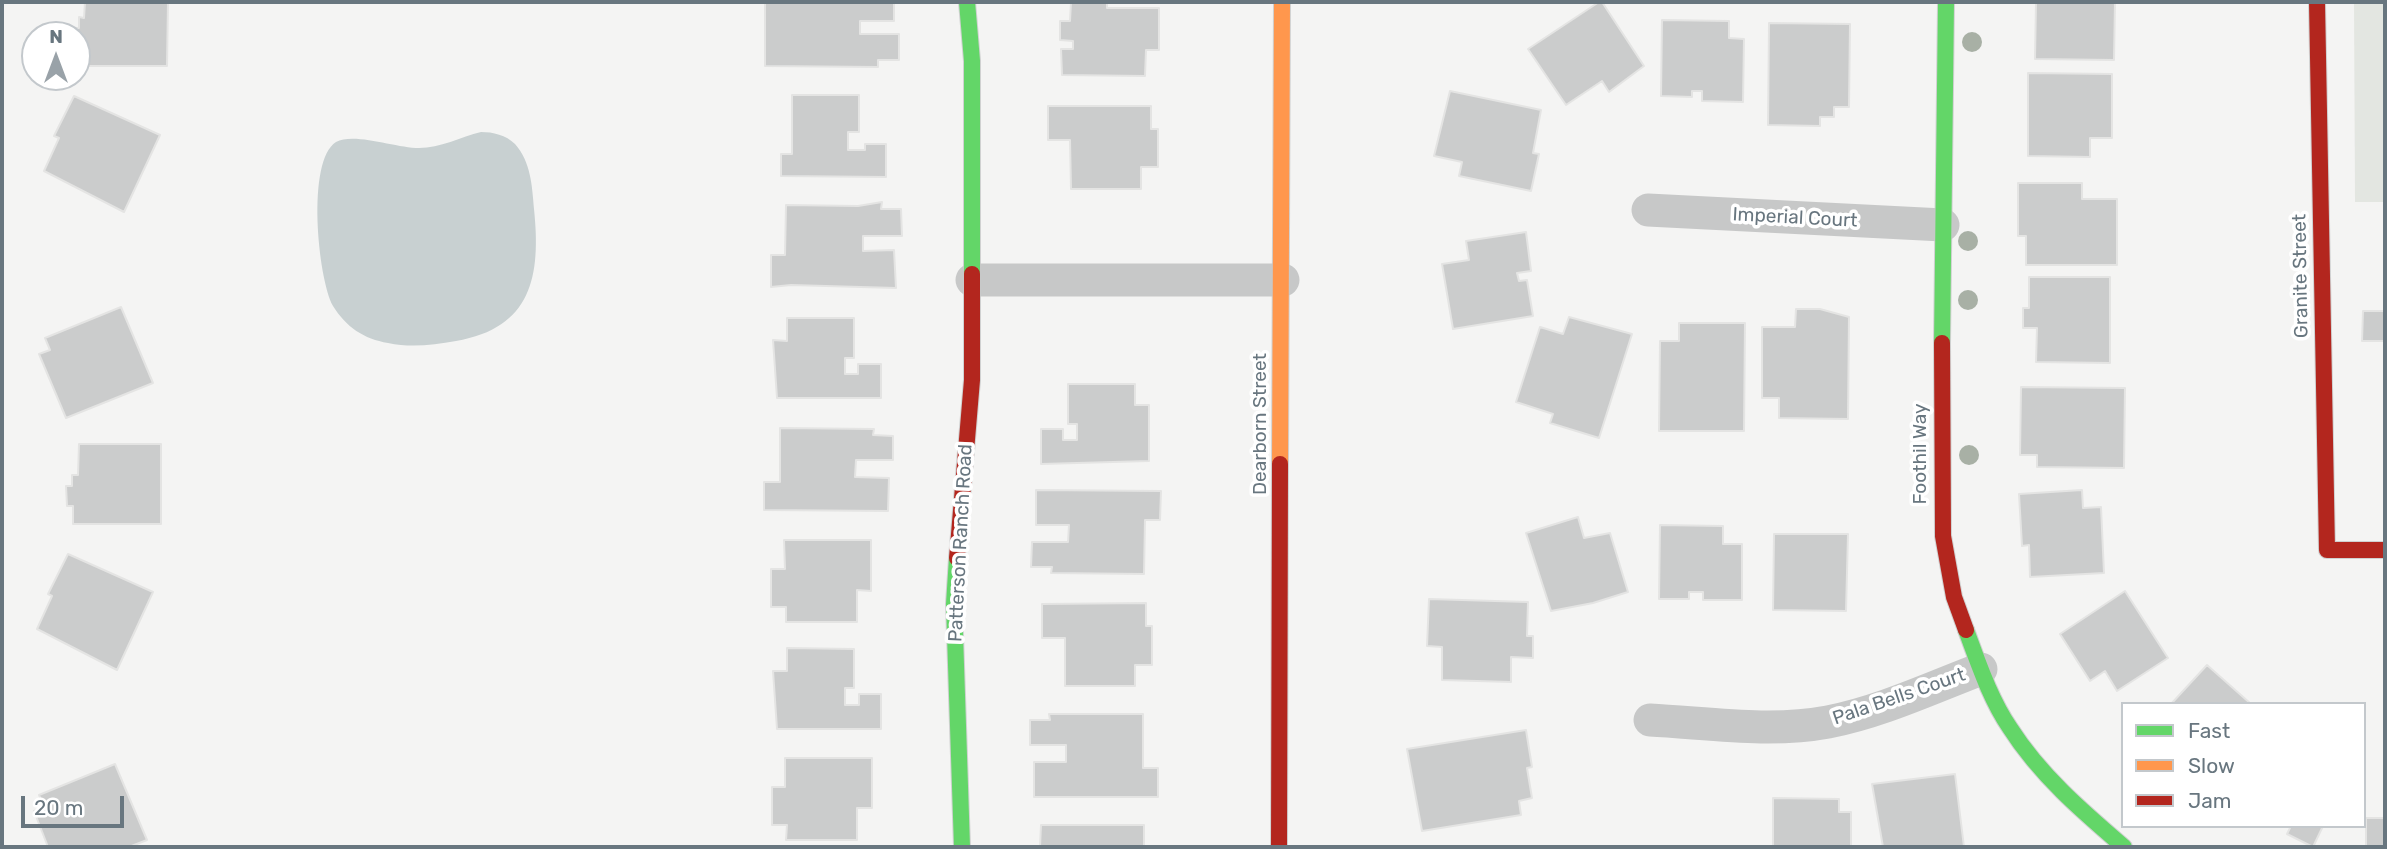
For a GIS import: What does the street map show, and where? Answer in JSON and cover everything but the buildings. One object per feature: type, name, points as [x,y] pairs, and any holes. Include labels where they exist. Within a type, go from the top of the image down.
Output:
[{"type":"street","name":"Patterson Ranch Road","points":[[962,847],[954,604],[972,380],[972,61],[967,2]]},
{"type":"street","name":"Dearborn Street","points":[[1279,847],[1282,2]]},
{"type":"street","name":"Foothil Way","points":[[1946,2],[1943,536],[1954,597],[1981,669],[2010,727],[2060,791],[2124,847]]},
{"type":"street","name":"Granite Street","points":[[2317,2],[2327,550],[2385,550]]},
{"type":"street","name":"Imperial Court","points":[[1648,210],[1943,225]]},
{"type":"street","points":[[972,280],[1283,280]]},
{"type":"street","name":"Pala Bells Court","points":[[1650,720],[1783,727],[1827,722],[1863,713],[1981,669]]},
{"type":"shaded area","points":[[2354,2],[2385,2],[2385,202],[2355,202]]},
{"type":"shaded area","points":[[481,132],[508,138],[515,144],[528,166],[530,175],[536,233],[535,256],[526,295],[516,311],[501,324],[481,334],[456,341],[397,345],[356,331],[333,306],[319,247],[318,195],[327,153],[336,142],[344,139],[427,148]]},
{"type":"traffic: fast","points":[[967,2],[972,61],[972,274]]},
{"type":"traffic: fast","points":[[1942,343],[1946,2]]},
{"type":"traffic: fast","points":[[957,558],[954,604],[962,847]]},
{"type":"traffic: fast","points":[[1966,630],[1996,705],[2022,745],[2062,792],[2124,847]]},
{"type":"traffic: slow","points":[[1280,464],[1282,2]]},
{"type":"traffic: jam","points":[[2317,2],[2327,550],[2385,550]]},
{"type":"traffic: jam","points":[[957,558],[972,380],[972,274]]},
{"type":"traffic: jam","points":[[1942,343],[1943,536],[1954,597],[1966,630]]},
{"type":"traffic: jam","points":[[1279,847],[1280,464]]}]
